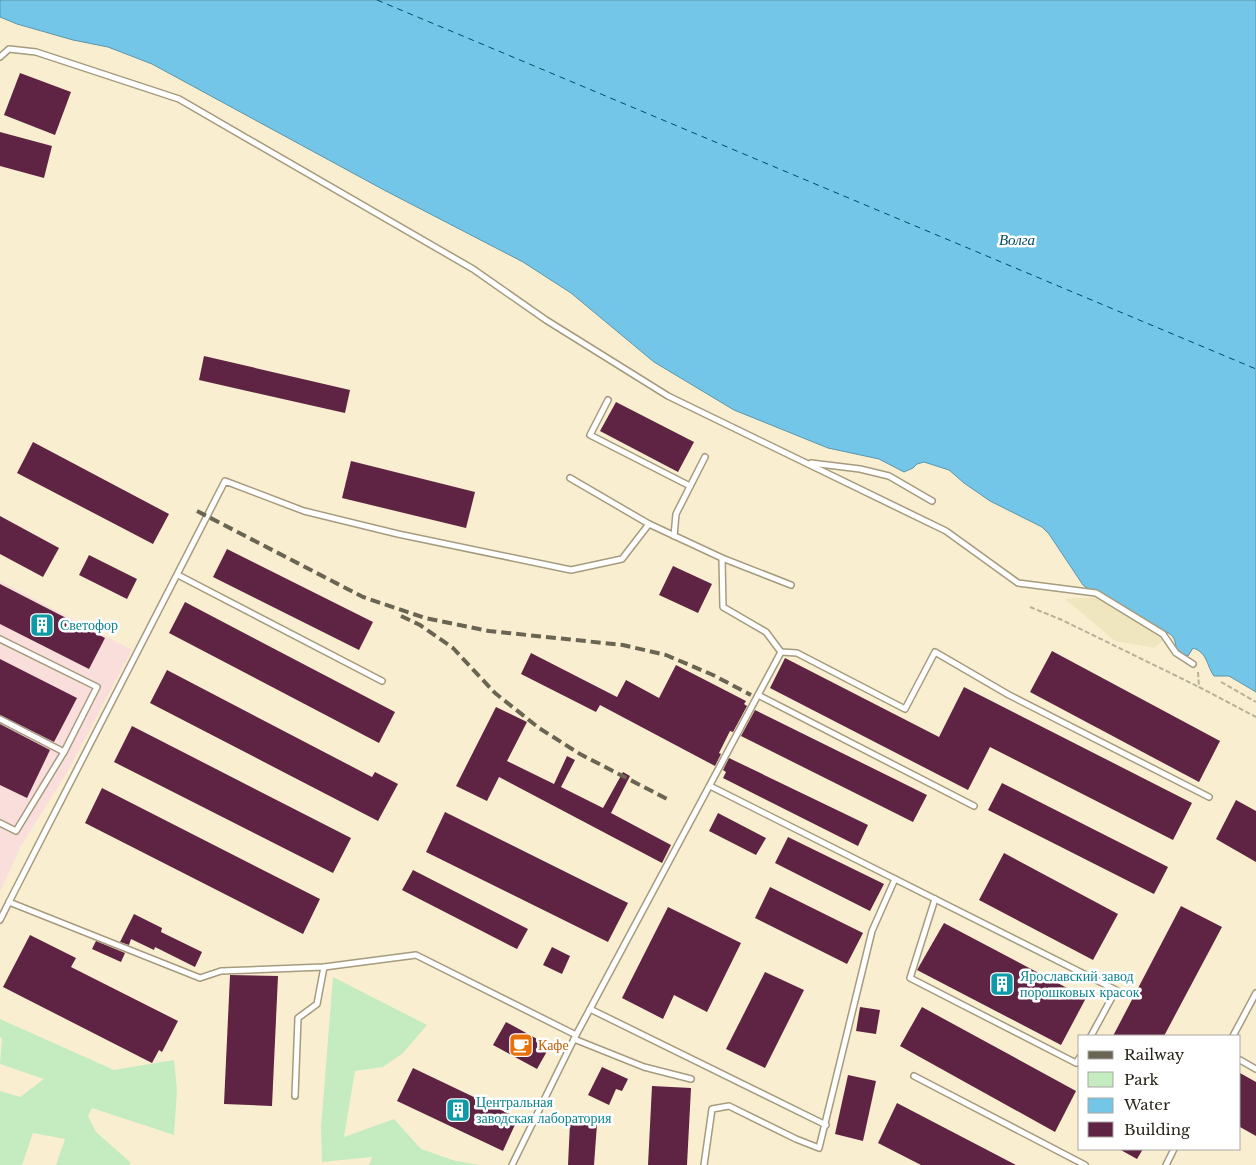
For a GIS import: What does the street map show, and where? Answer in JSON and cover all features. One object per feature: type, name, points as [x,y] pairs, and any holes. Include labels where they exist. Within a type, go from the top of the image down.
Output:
[{"type":"lane","points":[[0,57],[9,49],[36,52],[178,99],[473,269],[546,320],[668,396],[946,531],[1018,583],[1096,593],[1164,634],[1176,653],[1193,664]]},
{"type":"lane","points":[[608,400],[590,435],[690,486]]},
{"type":"lane","points":[[674,536],[676,514],[705,457]]},
{"type":"lane","points":[[806,462],[860,469],[889,476],[932,501]]},
{"type":"lane","points":[[570,478],[649,524],[722,558],[791,585]]},
{"type":"lane","points":[[0,920],[225,482],[304,510],[398,534],[571,570],[622,560],[649,524]]},
{"type":"lane","points":[[722,558],[723,607],[766,632],[781,652],[797,653],[905,709],[935,652],[1009,695],[1209,797]]},
{"type":"lane","points":[[178,575],[382,681]]},
{"type":"lane","points":[[0,639],[97,688],[64,752],[16,831],[0,823]]},
{"type":"lane","points":[[512,1165],[575,1037],[781,652]]},
{"type":"lane","points":[[758,695],[974,806]]},
{"type":"lane","points":[[0,720],[64,752]]},
{"type":"lane","points":[[710,786],[1116,990],[1092,1035]]},
{"type":"lane","points":[[704,1165],[712,1109],[729,1106],[796,1140],[819,1148],[872,931],[895,879]]},
{"type":"lane","points":[[935,899],[910,978],[1076,1063],[1078,1060]]},
{"type":"lane","points":[[9,902],[200,978],[221,972],[324,967],[416,954],[575,1037],[644,1068],[691,1079]]},
{"type":"lane","points":[[295,1096],[298,1018],[317,1004],[324,967]]},
{"type":"lane","points":[[1234,1035],[1256,993]]},
{"type":"lane","points":[[590,1009],[826,1125]]},
{"type":"lane","points":[[1241,1061],[1256,1069]]},
{"type":"lane","points":[[914,1076],[1085,1165]]},
{"type":"lane","points":[[1166,1165],[1174,1150]]},
{"type":"path","points":[[1030,607],[1062,620],[1256,717]]},
{"type":"path","points":[[1193,664],[1198,672],[1199,687]]},
{"type":"path","points":[[1221,682],[1256,702]]},
{"type":"shaded area","points":[[0,581],[132,650],[68,771],[21,846],[0,892]]},
{"type":"green space","points":[[333,977],[427,1025],[403,1053],[383,1067],[355,1071],[344,1137],[394,1119],[421,1149],[456,1161],[480,1165],[369,1165],[372,1157],[322,1162],[321,1127]]},
{"type":"green space","points":[[0,1019],[114,1070],[174,1060],[177,1090],[174,1135],[92,1108],[88,1116],[96,1132],[130,1162],[130,1165],[56,1165],[65,1139],[33,1133],[22,1165],[0,1165],[0,1091],[20,1097],[44,1079],[0,1064],[2,1039],[0,1037]]},
{"type":"sand","points":[[1099,597],[1155,629],[1165,638],[1155,648],[1115,641],[1065,599]]},
{"type":"water","name":"Волга","points":[[0,0],[1256,0],[1256,692],[1229,676],[1214,676],[1204,656],[1198,650],[1193,648],[1188,656],[1182,654],[1177,649],[1170,634],[1087,588],[1042,527],[990,501],[949,470],[924,462],[904,472],[879,459],[828,448],[734,410],[654,362],[571,293],[523,262],[384,190],[152,64],[108,47],[73,40],[17,24],[0,17]]},
{"type":"building","points":[[20,73],[71,92],[55,135],[4,115]]},
{"type":"building","points":[[0,132],[52,146],[44,178],[0,166]]},
{"type":"building","points":[[204,356],[350,390],[345,413],[199,380]]},
{"type":"building","points":[[616,402],[694,442],[678,472],[600,431]]},
{"type":"building","points":[[33,442],[169,514],[153,544],[17,473]]},
{"type":"building","points":[[351,461],[475,492],[466,528],[342,498]]},
{"type":"building","points":[[0,516],[59,548],[43,577],[0,554]]},
{"type":"building","points":[[227,549],[373,622],[359,650],[213,577]]},
{"type":"building","points":[[89,555],[137,579],[127,599],[79,575]]},
{"type":"building","points":[[673,566],[712,584],[698,613],[659,595]]},
{"type":"building","name":"Светофор","points":[[0,584],[105,638],[89,669],[0,624]]},
{"type":"building","points":[[185,602],[395,712],[379,743],[169,633]]},
{"type":"building","points":[[1052,651],[1220,741],[1199,782],[1030,692]]},
{"type":"building","points":[[531,653],[617,697],[626,680],[659,698],[676,665],[746,701],[744,704],[747,706],[733,732],[730,731],[715,766],[600,705],[596,712],[521,674]]},
{"type":"building","points":[[785,658],[939,737],[964,687],[1192,803],[1173,840],[990,747],[968,790],[770,688]]},
{"type":"building","points":[[0,659],[77,698],[54,742],[0,715]]},
{"type":"building","points":[[167,670],[372,777],[375,772],[398,784],[378,821],[150,703]]},
{"type":"building","points":[[496,707],[527,722],[507,761],[554,784],[567,756],[575,760],[561,787],[603,808],[623,772],[630,776],[611,813],[671,845],[662,863],[499,777],[487,801],[456,786]]},
{"type":"building","points":[[755,710],[927,795],[913,822],[741,736]]},
{"type":"building","points":[[0,724],[50,750],[27,798],[0,785]]},
{"type":"building","points":[[132,726],[351,838],[333,873],[114,762]]},
{"type":"building","points":[[729,758],[868,825],[858,846],[723,778],[726,772],[723,770]]},
{"type":"building","points":[[1002,783],[1168,867],[1154,894],[988,810]]},
{"type":"building","points":[[102,788],[320,899],[303,934],[85,823]]},
{"type":"building","points":[[1236,800],[1256,811],[1256,862],[1216,839]]},
{"type":"building","points":[[445,812],[628,903],[608,942],[426,852]]},
{"type":"building","points":[[718,813],[766,838],[756,855],[709,831]]},
{"type":"building","points":[[788,837],[884,884],[870,911],[775,863]]},
{"type":"building","points":[[1004,853],[1118,914],[1093,960],[979,900]]},
{"type":"building","points":[[413,870],[528,929],[517,949],[402,890]]},
{"type":"building","points":[[770,887],[863,933],[847,964],[755,918]]},
{"type":"building","points":[[1181,906],[1222,927],[1165,1035],[1114,1035]]},
{"type":"building","points":[[668,907],[741,943],[707,1012],[674,995],[663,1019],[622,998]]},
{"type":"building","points":[[134,914],[162,928],[161,932],[202,952],[195,967],[155,947],[154,950],[131,939],[129,945],[120,942]]},
{"type":"building","name":"Ярославский завод порошковых красок","points":[[944,923],[1086,998],[1061,1045],[917,970]]},
{"type":"building","points":[[30,935],[76,958],[71,967],[178,1021],[162,1052],[159,1050],[152,1063],[3,987]]},
{"type":"building","points":[[96,941],[125,953],[121,962],[92,949]]},
{"type":"building","points":[[552,947],[570,956],[562,974],[543,965]]},
{"type":"building","points":[[765,972],[804,990],[765,1068],[726,1049]]},
{"type":"building","points":[[230,975],[278,976],[272,1106],[224,1104]]},
{"type":"building","points":[[860,1007],[880,1010],[876,1034],[856,1031]]},
{"type":"building","points":[[922,1007],[1076,1091],[1055,1132],[900,1046]]},
{"type":"building","name":"Кафе","points":[[506,1022],[550,1046],[537,1069],[493,1045]]},
{"type":"building","points":[[602,1067],[628,1079],[622,1091],[616,1089],[609,1105],[588,1095]]},
{"type":"building","name":"Центральная заводская лаборатория","points":[[413,1068],[518,1118],[503,1151],[397,1101]]},
{"type":"building","points":[[1241,1074],[1256,1082],[1256,1136],[1241,1128]]},
{"type":"building","points":[[848,1075],[876,1081],[863,1141],[835,1134]]},
{"type":"building","points":[[652,1086],[691,1088],[687,1165],[648,1165]]},
{"type":"building","points":[[897,1103],[1016,1165],[921,1165],[878,1143]]},
{"type":"building","points":[[570,1123],[597,1124],[594,1165],[568,1165]]},
{"type":"building","points":[[1121,1150],[1142,1150],[1137,1159]]},
{"type":"ferry route","points":[[377,0],[1256,369]]},
{"type":"railway","points":[[197,511],[363,597],[425,618],[489,631],[623,645],[666,655],[713,675],[751,695]]},
{"type":"railway","points":[[401,616],[420,625],[453,648],[495,693],[539,728],[580,754],[669,800]]},
{"type":"place","name":"Светофор","points":[[42,625]]},
{"type":"place","name":"Ярославский завод порошковых красок","points":[[1002,984]]},
{"type":"place","name":"Кафе","points":[[521,1045]]},
{"type":"place","name":"Центральная заводская лаборатория","points":[[458,1110]]}]
